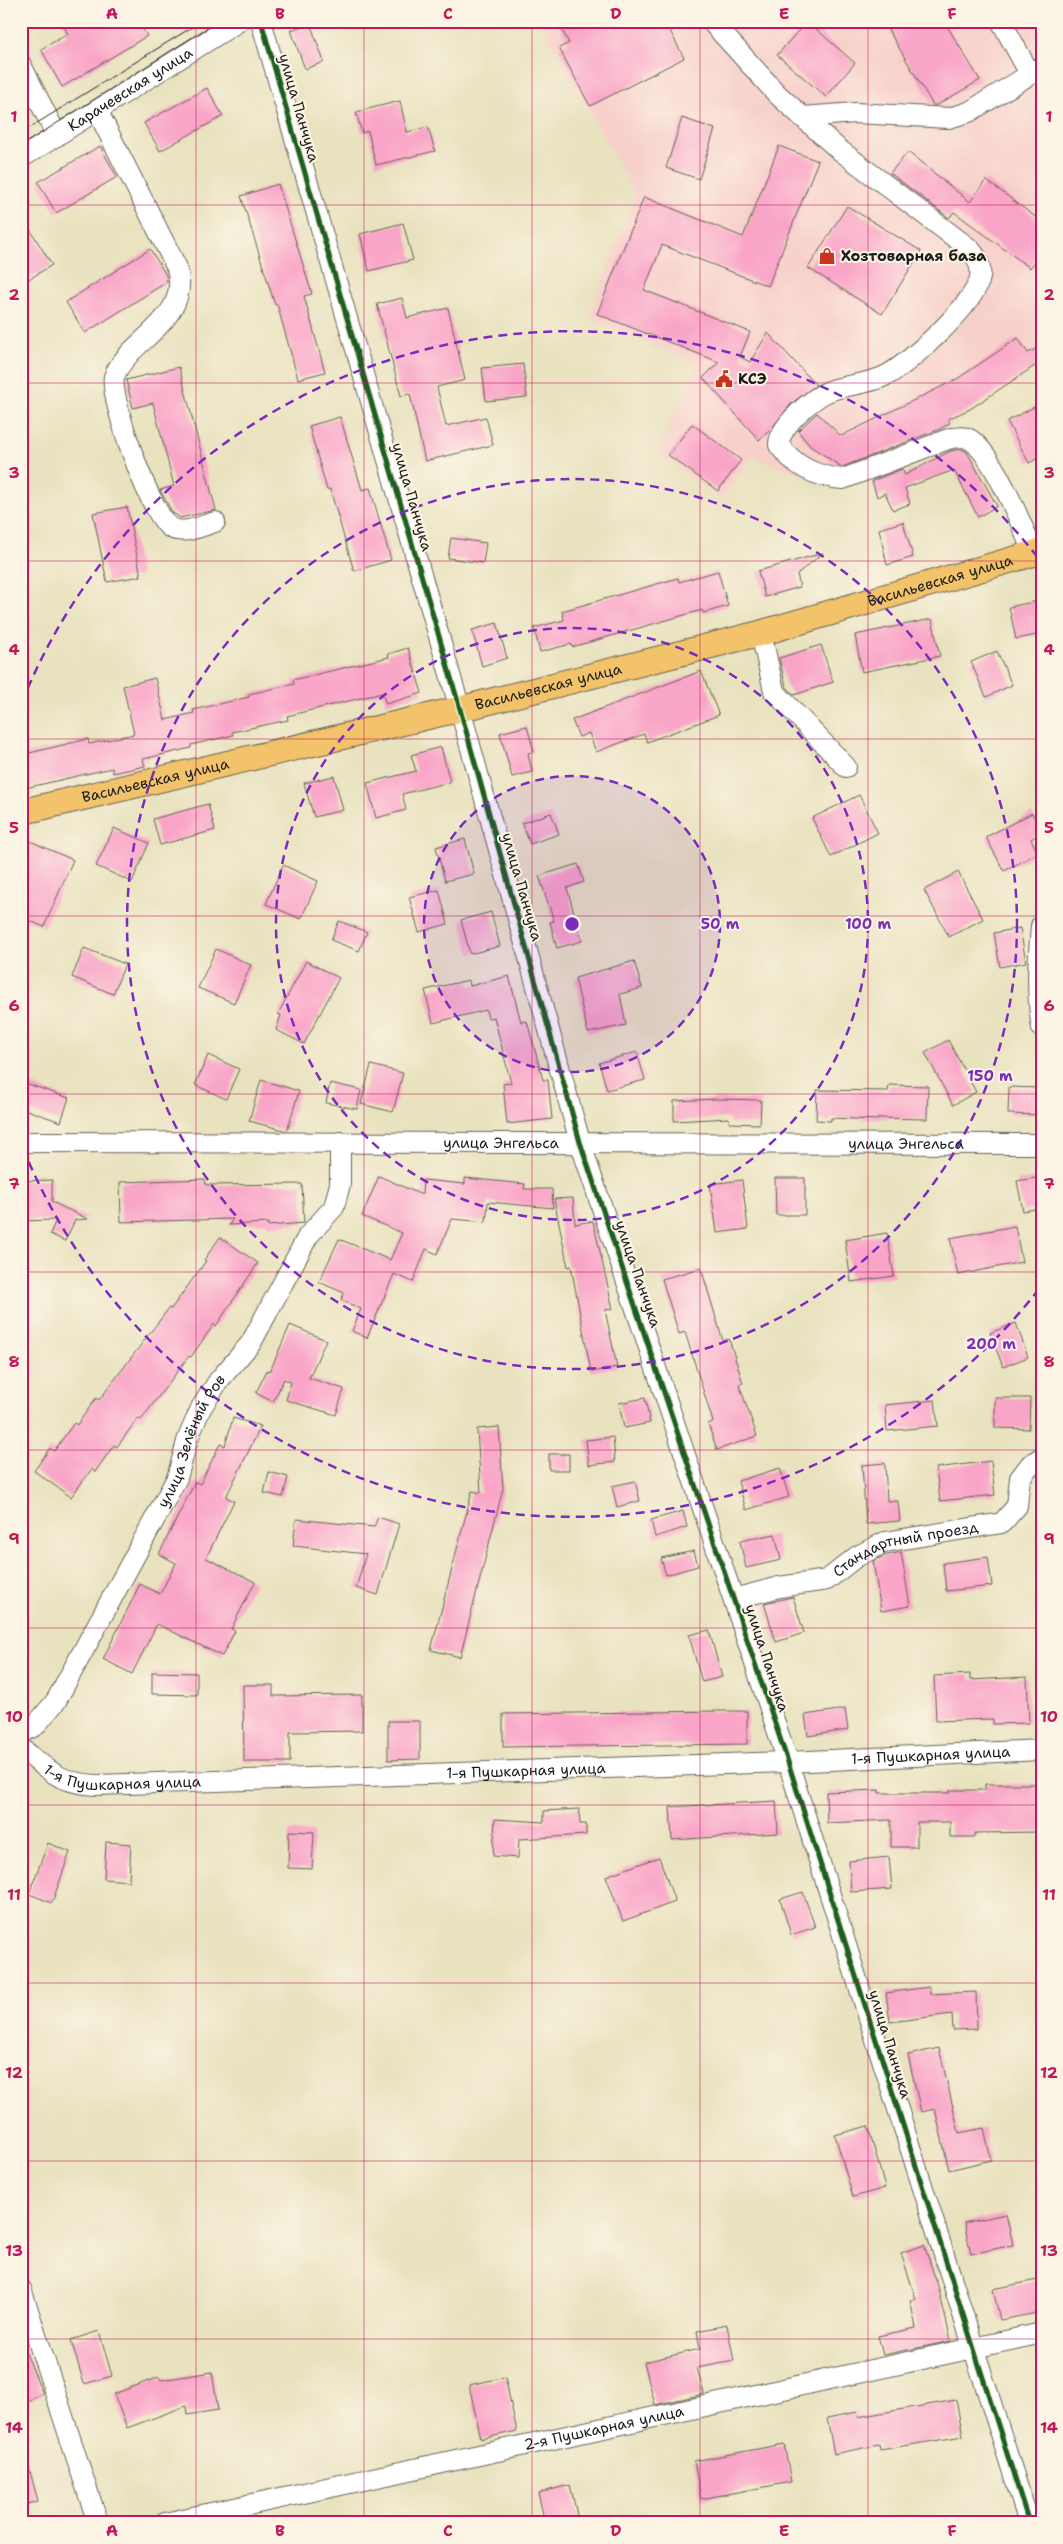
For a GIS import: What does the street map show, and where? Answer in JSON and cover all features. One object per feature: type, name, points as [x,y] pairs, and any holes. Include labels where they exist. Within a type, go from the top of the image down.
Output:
[{"type":"main road","name":"Васильевская улица","points":[[21,812],[460,709],[761,634],[1038,552]]},
{"type":"street","name":"Карачевская улица","points":[[21,158],[98,112],[239,21]]},
{"type":"street","name":"улица Панчука","points":[[261,21],[460,709],[580,1142],[788,1762],[1029,2523]]},
{"type":"street","points":[[711,21],[777,94],[837,148],[970,249],[980,265],[981,277],[977,288],[945,328],[887,376],[831,390],[820,395],[782,431],[779,445],[788,458],[804,469],[829,478],[844,479],[951,438],[966,438],[980,448],[1014,505],[1038,552]]},
{"type":"street","points":[[803,117],[855,113],[950,118],[970,112],[1036,70],[1001,21]]},
{"type":"street","points":[[21,65],[57,136]]},
{"type":"street","points":[[98,112],[177,268],[181,282],[174,308],[120,364],[114,376],[113,390],[134,460],[162,520],[170,528],[182,532],[215,522]]},
{"type":"street","points":[[761,634],[774,691],[846,768]]},
{"type":"street","points":[[1041,926],[1037,1002],[1042,1028]]},
{"type":"street","name":"улица Энгельса","points":[[21,1142],[1042,1144]]},
{"type":"street","name":"улица Зелёный Ров","points":[[21,1733],[35,1726],[56,1702],[177,1478],[188,1438],[201,1408],[219,1380],[251,1343],[308,1236],[334,1207],[340,1184],[340,1142]]},
{"type":"street","name":"Стандартный проезд","points":[[734,1599],[779,1587],[828,1580],[856,1558],[884,1542],[922,1534],[976,1529],[1002,1523],[1017,1506],[1020,1478],[1030,1465],[1042,1458]]},
{"type":"street","name":"1-я Пушкарная улица","points":[[21,1748],[59,1779],[76,1784],[96,1785],[788,1762],[1042,1750]]},
{"type":"street","points":[[21,2289],[98,2523]]},
{"type":"street","name":"2-я Пушкарная улица","points":[[165,2523],[1042,2333]]},
{"type":"shaded area","name":"Хозтоварная база","points":[[540,21],[1042,21],[1042,372],[1039,368],[843,488],[752,457],[721,499],[657,452],[698,365],[589,318],[635,195]]},
{"type":"building","points":[[61,21],[138,21],[147,36],[62,87],[41,49],[68,34]]},
{"type":"building","points":[[557,21],[665,21],[684,58],[590,106],[559,48],[569,43]]},
{"type":"building","points":[[807,21],[855,63],[826,97],[777,55]]},
{"type":"building","points":[[883,21],[944,21],[980,80],[937,105],[933,105]]},
{"type":"building","points":[[310,23],[324,62],[305,69],[291,30]]},
{"type":"building","points":[[207,88],[223,116],[160,151],[144,123]]},
{"type":"building","points":[[400,101],[407,132],[428,127],[435,151],[376,165],[368,131],[362,133],[356,112]]},
{"type":"building","points":[[682,118],[715,129],[699,179],[666,168]]},
{"type":"building","points":[[100,146],[117,177],[56,213],[38,182]]},
{"type":"building","points":[[779,146],[818,161],[768,286],[662,245],[644,290],[750,332],[740,357],[750,362],[768,333],[816,385],[791,404],[772,428],[759,440],[703,378],[719,362],[597,314],[644,197],[743,237]]},
{"type":"building","points":[[908,152],[970,202],[986,180],[1042,222],[1042,253],[1030,268],[954,212],[949,218],[890,173]]},
{"type":"building","points":[[278,184],[312,294],[304,296],[325,372],[298,379],[277,304],[275,305],[241,196]]},
{"type":"building","points":[[847,206],[921,251],[882,314],[808,268]]},
{"type":"building","points":[[21,215],[52,265],[21,284]]},
{"type":"building","points":[[403,223],[413,260],[369,271],[360,234]]},
{"type":"building","points":[[150,249],[166,275],[167,282],[85,333],[66,302]]},
{"type":"building","points":[[402,298],[407,318],[448,308],[465,380],[437,387],[446,426],[486,417],[493,445],[425,461],[410,394],[401,396],[377,304]]},
{"type":"building","points":[[1018,338],[1028,353],[1042,346],[1042,361],[970,409],[948,419],[950,423],[940,429],[842,467],[810,446],[798,431],[817,413],[841,436],[957,379]]},
{"type":"building","points":[[523,364],[527,397],[486,401],[482,368]]},
{"type":"building","points":[[179,367],[216,510],[180,518],[172,512],[160,490],[174,486],[153,403],[133,408],[126,380]]},
{"type":"building","points":[[1042,403],[1042,456],[1029,463],[1007,421]]},
{"type":"building","points":[[340,417],[362,490],[370,488],[391,560],[354,571],[330,489],[327,490],[309,426]]},
{"type":"building","points":[[692,424],[741,460],[718,491],[668,455]]},
{"type":"building","points":[[962,449],[967,452],[997,506],[978,517],[954,470],[905,488],[910,504],[893,510],[885,493],[877,497],[872,481],[902,469],[905,475],[950,451]]},
{"type":"building","points":[[127,507],[141,576],[107,582],[93,513]]},
{"type":"building","points":[[903,522],[913,557],[887,565],[879,529]]},
{"type":"building","points":[[451,538],[486,543],[483,563],[448,558]]},
{"type":"building","points":[[823,553],[797,574],[800,587],[765,597],[758,571]]},
{"type":"building","points":[[718,571],[728,606],[703,613],[702,610],[572,647],[571,644],[540,652],[534,628],[564,620],[562,611],[678,578],[679,582]]},
{"type":"building","points":[[1042,600],[1042,634],[1016,639],[1009,607]]},
{"type":"building","points":[[932,619],[940,656],[862,672],[855,635]]},
{"type":"building","points":[[497,623],[507,658],[482,666],[472,630]]},
{"type":"building","points":[[821,645],[833,682],[794,695],[786,686],[779,658]]},
{"type":"building","points":[[408,648],[422,693],[386,704],[382,693],[287,716],[288,720],[232,732],[233,735],[191,745],[191,748],[143,759],[145,766],[113,773],[112,768],[21,789],[21,755],[88,739],[89,744],[134,734],[123,686],[155,678],[165,720],[194,713],[193,710],[249,697],[249,694],[294,684],[293,680],[389,657],[388,654]]},
{"type":"building","points":[[997,651],[1012,685],[986,697],[971,662]]},
{"type":"building","points":[[701,671],[719,715],[647,742],[644,734],[596,752],[589,733],[579,737],[572,720]]},
{"type":"building","points":[[527,726],[534,752],[528,753],[532,772],[512,777],[500,733]]},
{"type":"building","points":[[441,747],[450,782],[402,794],[406,810],[376,818],[367,783],[416,771],[411,755]]},
{"type":"building","points":[[334,776],[343,810],[314,817],[304,783]]},
{"type":"building","points":[[859,795],[878,833],[831,857],[812,818]]},
{"type":"building","points":[[208,804],[215,830],[160,845],[153,819]]},
{"type":"building","points":[[551,813],[559,834],[530,844],[522,823]]},
{"type":"building","points":[[1032,813],[1042,833],[1031,839],[1038,853],[1004,871],[986,837]]},
{"type":"building","points":[[114,828],[149,843],[132,882],[96,866]]},
{"type":"building","points":[[465,839],[474,874],[445,881],[436,847]]},
{"type":"building","points":[[30,841],[73,860],[44,927],[21,917],[21,859]]},
{"type":"building","points":[[578,864],[584,882],[567,888],[582,941],[557,948],[550,922],[554,921],[539,876]]},
{"type":"building","points":[[283,865],[318,881],[301,919],[266,904]]},
{"type":"building","points":[[958,872],[983,919],[949,937],[924,890]]},
{"type":"building","points":[[439,890],[448,924],[419,932],[409,897]]},
{"type":"building","points":[[491,912],[500,946],[470,954],[461,920]]},
{"type":"building","points":[[339,921],[367,932],[359,951],[331,940]]},
{"type":"building","points":[[1020,928],[1026,962],[1000,967],[994,933]]},
{"type":"building","points":[[84,948],[125,964],[113,994],[72,977]]},
{"type":"building","points":[[216,949],[251,965],[234,1003],[198,988]]},
{"type":"building","points":[[306,961],[339,978],[304,1044],[276,1030],[281,1015],[278,1014]]},
{"type":"building","points":[[634,961],[642,988],[620,994],[626,1025],[588,1033],[575,978]]},
{"type":"building","points":[[509,976],[521,1022],[527,1021],[543,1080],[548,1080],[552,1119],[507,1124],[503,1084],[511,1083],[494,1017],[488,1018],[486,1010],[433,1023],[425,990],[469,980],[470,986]]},
{"type":"building","points":[[948,1040],[976,1092],[953,1105],[925,1053]]},
{"type":"building","points":[[637,1052],[645,1080],[607,1090],[599,1063]]},
{"type":"building","points":[[208,1055],[239,1069],[226,1099],[195,1085]]},
{"type":"building","points":[[371,1065],[403,1073],[393,1112],[361,1104]]},
{"type":"building","points":[[261,1080],[299,1091],[287,1131],[249,1121]]},
{"type":"building","points":[[25,1083],[69,1098],[61,1122],[21,1108],[21,1093]]},
{"type":"building","points":[[330,1083],[361,1090],[357,1109],[326,1103]]},
{"type":"building","points":[[889,1085],[928,1086],[927,1119],[878,1118],[878,1120],[831,1118],[831,1121],[816,1120],[817,1090],[888,1091]]},
{"type":"building","points":[[1009,1087],[1040,1088],[1040,1115],[1008,1114]]},
{"type":"building","points":[[717,1099],[761,1100],[760,1124],[729,1123],[729,1118],[674,1121],[674,1101]]},
{"type":"building","points":[[379,1176],[422,1195],[423,1180],[465,1184],[465,1178],[525,1184],[524,1189],[552,1189],[553,1208],[488,1202],[486,1222],[452,1219],[437,1254],[426,1249],[413,1282],[394,1274],[367,1338],[352,1331],[361,1309],[341,1300],[344,1293],[319,1282],[339,1239],[390,1260],[402,1233],[362,1216]]},
{"type":"building","points":[[1042,1177],[1042,1208],[1023,1211],[1017,1181]]},
{"type":"building","points":[[775,1178],[805,1178],[805,1215],[776,1215]]},
{"type":"building","points":[[205,1179],[206,1185],[302,1184],[304,1223],[268,1226],[268,1223],[229,1225],[233,1219],[121,1222],[120,1182]]},
{"type":"building","points":[[52,1180],[52,1202],[88,1219],[75,1220],[65,1241],[50,1234],[56,1220],[21,1221],[21,1181]]},
{"type":"building","points":[[742,1180],[748,1229],[717,1233],[710,1184]]},
{"type":"building","points":[[573,1198],[575,1224],[593,1221],[613,1309],[605,1310],[617,1367],[591,1372],[571,1266],[568,1267],[554,1199]]},
{"type":"building","points":[[1015,1226],[1022,1262],[958,1275],[950,1238]]},
{"type":"building","points":[[887,1233],[894,1276],[851,1282],[845,1240]]},
{"type":"building","points":[[220,1237],[258,1263],[216,1326],[214,1324],[191,1357],[189,1356],[141,1420],[138,1418],[117,1447],[114,1445],[95,1472],[92,1469],[71,1497],[34,1471],[50,1448],[54,1451],[74,1423],[77,1425],[96,1398],[99,1400],[169,1308],[171,1309],[206,1261],[204,1260]]},
{"type":"building","points":[[701,1268],[723,1341],[729,1339],[743,1383],[739,1384],[757,1436],[717,1450],[708,1424],[713,1422],[685,1332],[679,1334],[662,1279]]},
{"type":"building","points":[[1016,1323],[1028,1357],[1003,1367],[990,1333]]},
{"type":"building","points":[[290,1325],[326,1340],[309,1378],[344,1389],[336,1415],[286,1400],[291,1382],[284,1379],[273,1402],[256,1393],[267,1370],[270,1371]]},
{"type":"building","points":[[645,1398],[650,1423],[624,1428],[619,1403]]},
{"type":"building","points":[[995,1398],[1030,1398],[1029,1429],[995,1428]]},
{"type":"building","points":[[935,1400],[938,1426],[887,1431],[885,1405]]},
{"type":"building","points":[[233,1418],[261,1426],[226,1497],[234,1501],[206,1558],[255,1582],[231,1629],[235,1631],[222,1656],[157,1624],[132,1674],[103,1659],[140,1584],[160,1594],[176,1563],[159,1554],[195,1482],[200,1484],[220,1444],[225,1446]]},
{"type":"building","points":[[499,1427],[503,1489],[460,1657],[431,1650],[472,1491],[481,1493],[477,1429]]},
{"type":"building","points":[[613,1437],[615,1462],[589,1465],[586,1440]]},
{"type":"building","points":[[549,1454],[569,1454],[569,1470],[549,1470]]},
{"type":"building","points":[[991,1461],[995,1495],[940,1501],[936,1468]]},
{"type":"building","points":[[885,1463],[887,1501],[898,1501],[900,1521],[866,1524],[862,1465]]},
{"type":"building","points":[[780,1468],[789,1497],[746,1510],[738,1481]]},
{"type":"building","points":[[269,1472],[288,1477],[283,1497],[264,1493]]},
{"type":"building","points":[[635,1481],[640,1501],[617,1507],[612,1486]]},
{"type":"building","points":[[683,1511],[687,1527],[655,1537],[651,1520]]},
{"type":"building","points":[[378,1517],[399,1524],[378,1595],[356,1588],[366,1554],[293,1546],[296,1519],[374,1527]]},
{"type":"building","points":[[775,1534],[781,1560],[746,1568],[740,1541]]},
{"type":"building","points":[[694,1551],[698,1566],[666,1575],[661,1558]]},
{"type":"building","points":[[901,1552],[910,1606],[881,1611],[873,1561]]},
{"type":"building","points":[[988,1557],[992,1586],[946,1591],[943,1563]]},
{"type":"building","points":[[793,1597],[804,1633],[776,1642],[764,1603]]},
{"type":"building","points":[[709,1630],[722,1677],[702,1682],[689,1635]]},
{"type":"building","points":[[152,1672],[197,1673],[197,1695],[152,1694]]},
{"type":"building","points":[[970,1674],[970,1680],[1027,1677],[1029,1723],[993,1724],[993,1719],[936,1721],[934,1676]]},
{"type":"building","points":[[243,1685],[273,1685],[273,1696],[362,1695],[362,1731],[290,1732],[290,1762],[244,1762]]},
{"type":"building","points":[[845,1709],[848,1730],[808,1736],[805,1715]]},
{"type":"building","points":[[747,1711],[747,1744],[503,1747],[503,1714]]},
{"type":"building","points":[[388,1721],[420,1721],[420,1759],[388,1760]]},
{"type":"building","points":[[985,1784],[1042,1784],[1042,1832],[975,1833],[975,1837],[950,1837],[950,1822],[917,1822],[917,1847],[891,1847],[891,1820],[827,1823],[826,1792],[879,1790],[879,1793],[950,1793],[950,1790],[985,1790]]},
{"type":"building","points":[[776,1801],[778,1833],[672,1840],[670,1807]]},
{"type":"building","points":[[579,1809],[580,1824],[586,1824],[586,1835],[519,1839],[518,1858],[493,1856],[495,1819],[544,1822],[544,1811]]},
{"type":"building","points":[[289,1831],[314,1832],[312,1869],[288,1868]]},
{"type":"building","points":[[106,1842],[131,1844],[129,1881],[104,1879]]},
{"type":"building","points":[[48,1843],[70,1852],[52,1903],[29,1894]]},
{"type":"building","points":[[659,1857],[675,1902],[623,1921],[606,1876]]},
{"type":"building","points":[[889,1857],[892,1889],[851,1892],[849,1861]]},
{"type":"building","points":[[803,1892],[815,1927],[791,1935],[780,1899]]},
{"type":"building","points":[[929,1987],[930,1994],[976,1992],[977,2029],[953,2030],[952,2014],[890,2022],[886,1993]]},
{"type":"building","points":[[939,2048],[959,2133],[984,2128],[991,2160],[949,2170],[935,2109],[921,2112],[908,2055]]},
{"type":"building","points":[[868,2126],[885,2188],[853,2197],[835,2135]]},
{"type":"building","points":[[1006,2214],[1013,2245],[971,2254],[964,2223]]},
{"type":"building","points":[[924,2245],[938,2286],[951,2341],[883,2355],[878,2336],[916,2328],[910,2300],[916,2299],[901,2253]]},
{"type":"building","points":[[1042,2279],[1042,2312],[1000,2320],[993,2289]]},
{"type":"building","points":[[727,2325],[734,2361],[697,2368],[704,2394],[655,2405],[644,2362],[700,2349],[697,2331]]},
{"type":"building","points":[[99,2331],[112,2376],[84,2384],[71,2340]]},
{"type":"building","points":[[21,2341],[43,2394],[21,2404]]},
{"type":"building","points":[[212,2372],[218,2410],[187,2415],[186,2406],[127,2428],[114,2394],[159,2377],[161,2380]]},
{"type":"building","points":[[505,2377],[517,2431],[481,2439],[469,2385]]},
{"type":"building","points":[[956,2400],[963,2436],[880,2450],[879,2445],[834,2454],[827,2418],[857,2412],[858,2417]]},
{"type":"building","points":[[784,2444],[791,2482],[701,2499],[694,2461]]},
{"type":"building","points":[[26,2457],[38,2501],[21,2506],[21,2458]]},
{"type":"building","points":[[570,2485],[579,2523],[545,2523],[538,2493]]},
{"type":"tram line","points":[[21,133],[202,21]]},
{"type":"tram line","points":[[21,146],[218,21]]},
{"type":"cycle path","points":[[261,21],[460,709],[580,1142],[788,1762],[1029,2523]]},
{"type":"place","name":"Хозтоварная база","points":[[827,256]]},
{"type":"place","name":"КСЭ","points":[[724,379]]}]
